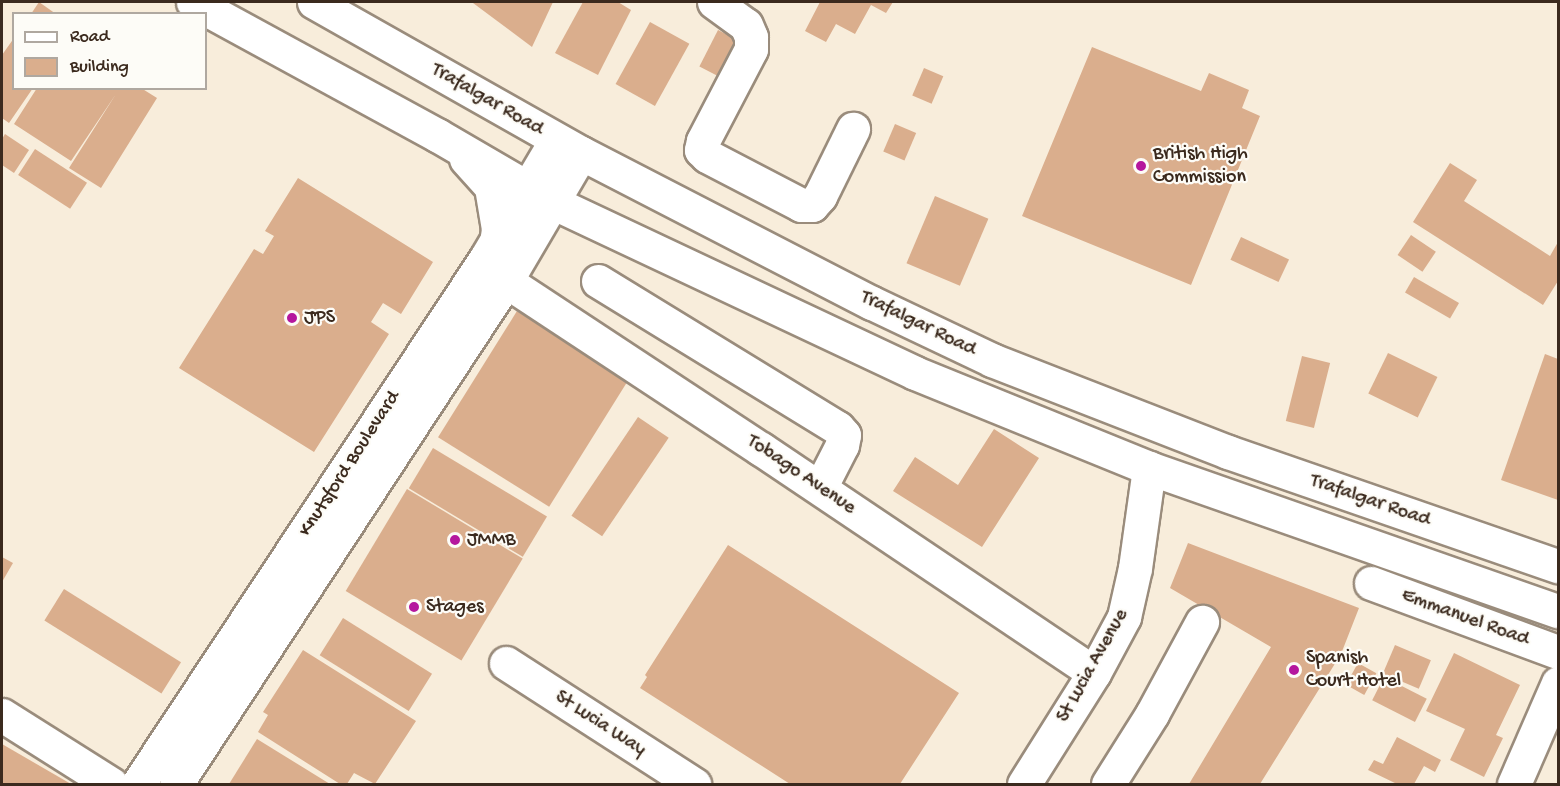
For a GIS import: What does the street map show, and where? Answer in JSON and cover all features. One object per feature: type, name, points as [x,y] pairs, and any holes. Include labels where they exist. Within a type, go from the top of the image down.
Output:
[{"type":"main road","points":[[193,2],[437,135],[540,195],[612,232],[915,373],[1149,468],[1558,611]]},
{"type":"main road","name":"Trafalgar Road","points":[[314,2],[569,146],[872,303],[992,360],[1228,452],[1558,566]]},
{"type":"main road","points":[[714,2],[728,9],[746,25],[751,37],[751,49],[703,141],[702,150],[707,156],[801,205],[812,205],[820,196],[853,129]]},
{"type":"main road","points":[[437,135],[472,164],[491,187],[498,229],[507,260],[548,231],[583,225],[612,232]]},
{"type":"main road","name":"Knutsford Boulevard","points":[[176,784],[507,260],[540,195],[569,146]]},
{"type":"main road","name":"Knutsford Boulevard","points":[[138,784],[507,260]]},
{"type":"main road","name":"Tobago Avenue","points":[[507,260],[820,488],[1094,673]]},
{"type":"main road","points":[[598,281],[838,428],[844,435],[842,445],[820,488]]},
{"type":"main road","name":"St Lucia Avenue","points":[[1024,784],[1094,673],[1124,617],[1135,568],[1149,468]]},
{"type":"main road","name":"Emmanuel Road","points":[[1371,584],[1558,652]]},
{"type":"main road","points":[[1108,784],[1152,714],[1202,622]]},
{"type":"main road","name":"St Lucia Way","points":[[506,663],[694,784]]},
{"type":"main road","points":[[1514,784],[1558,683]]},
{"type":"main road","points":[[2,715],[111,784]]},
{"type":"building","points":[[39,2],[53,12],[32,12]]},
{"type":"building","points":[[474,2],[553,2],[532,47]]},
{"type":"building","points":[[583,2],[618,2],[631,10],[598,75],[555,53]]},
{"type":"building","points":[[820,2],[893,2],[886,13],[871,5],[855,34],[836,24],[826,42],[805,31]]},
{"type":"building","points":[[650,22],[689,44],[655,106],[616,84]]},
{"type":"building","points":[[718,30],[745,44],[726,80],[699,67]]},
{"type":"building","points":[[12,41],[12,90],[32,90],[9,123],[2,118],[2,55]]},
{"type":"building","name":"British High Commission","points":[[1092,47],[1201,91],[1209,73],[1249,90],[1242,108],[1260,116],[1191,285],[1022,216]]},
{"type":"building","points":[[924,68],[943,76],[932,104],[912,96]]},
{"type":"building","points":[[36,90],[144,90],[157,98],[101,188],[69,168],[116,94],[71,161],[14,124]]},
{"type":"building","points":[[895,124],[916,133],[904,161],[883,152]]},
{"type":"building","points":[[5,134],[29,150],[14,173],[2,165],[2,139]]},
{"type":"building","points":[[35,149],[87,183],[70,209],[18,175]]},
{"type":"building","points":[[1450,163],[1477,180],[1464,201],[1550,256],[1558,242],[1558,281],[1543,305],[1413,222]]},
{"type":"building","name":"JPS","points":[[298,178],[433,262],[401,314],[383,303],[371,322],[389,334],[314,452],[179,368],[254,249],[263,254],[274,236],[265,231]]},
{"type":"building","points":[[935,196],[988,219],[960,286],[906,263]]},
{"type":"building","points":[[1411,235],[1436,252],[1422,272],[1398,255]]},
{"type":"building","points":[[1241,237],[1289,259],[1278,282],[1230,260]]},
{"type":"building","points":[[1414,277],[1459,303],[1450,319],[1405,293]]},
{"type":"building","points":[[517,311],[628,380],[549,507],[438,437]]},
{"type":"building","points":[[1388,353],[1437,377],[1418,418],[1368,393]]},
{"type":"building","points":[[1545,354],[1558,359],[1558,500],[1501,480]]},
{"type":"building","points":[[1302,356],[1330,363],[1314,428],[1286,421]]},
{"type":"building","points":[[638,417],[669,438],[602,536],[571,516]]},
{"type":"building","points":[[994,429],[1039,458],[982,547],[893,491],[915,457],[958,485]]},
{"type":"building","points":[[433,448],[547,517],[523,557],[409,488]]},
{"type":"building","points":[[407,489],[523,559],[461,661],[346,591]]},
{"type":"building","name":"Spanish Court Hotel","points":[[1188,543],[1359,608],[1341,654],[1260,784],[1189,784],[1271,647],[1170,588]]},
{"type":"building","points":[[728,545],[959,693],[900,784],[790,784],[640,688],[647,677],[645,675]]},
{"type":"building","points":[[2,557],[13,563],[2,582]]},
{"type":"building","points":[[64,589],[181,662],[161,694],[44,620]]},
{"type":"building","points":[[343,618],[432,674],[409,711],[320,655]]},
{"type":"building","points":[[1395,645],[1431,660],[1419,689],[1383,674]]},
{"type":"building","points":[[303,650],[416,721],[375,784],[354,773],[347,784],[340,784],[258,732],[268,715],[263,712]]},
{"type":"building","points":[[1454,653],[1520,685],[1496,735],[1503,738],[1484,777],[1450,760],[1465,729],[1426,711]]},
{"type":"building","points":[[1358,663],[1376,673],[1364,695],[1346,685]]},
{"type":"building","points":[[1384,677],[1427,699],[1415,722],[1372,700]]},
{"type":"building","points":[[1397,737],[1441,760],[1435,772],[1424,766],[1414,784],[1397,784],[1368,770],[1374,760],[1383,764]]},
{"type":"building","points":[[257,739],[330,784],[229,784]]},
{"type":"building","points":[[2,744],[71,784],[2,784]]},
{"type":"place","name":"British High Commission","points":[[1141,166]]},
{"type":"place","name":"JPS","points":[[292,318]]},
{"type":"place","name":"JMMB","points":[[455,540]]},
{"type":"place","name":"Stages","points":[[414,607]]},
{"type":"place","name":"Spanish Court Hotel","points":[[1294,670]]}]
